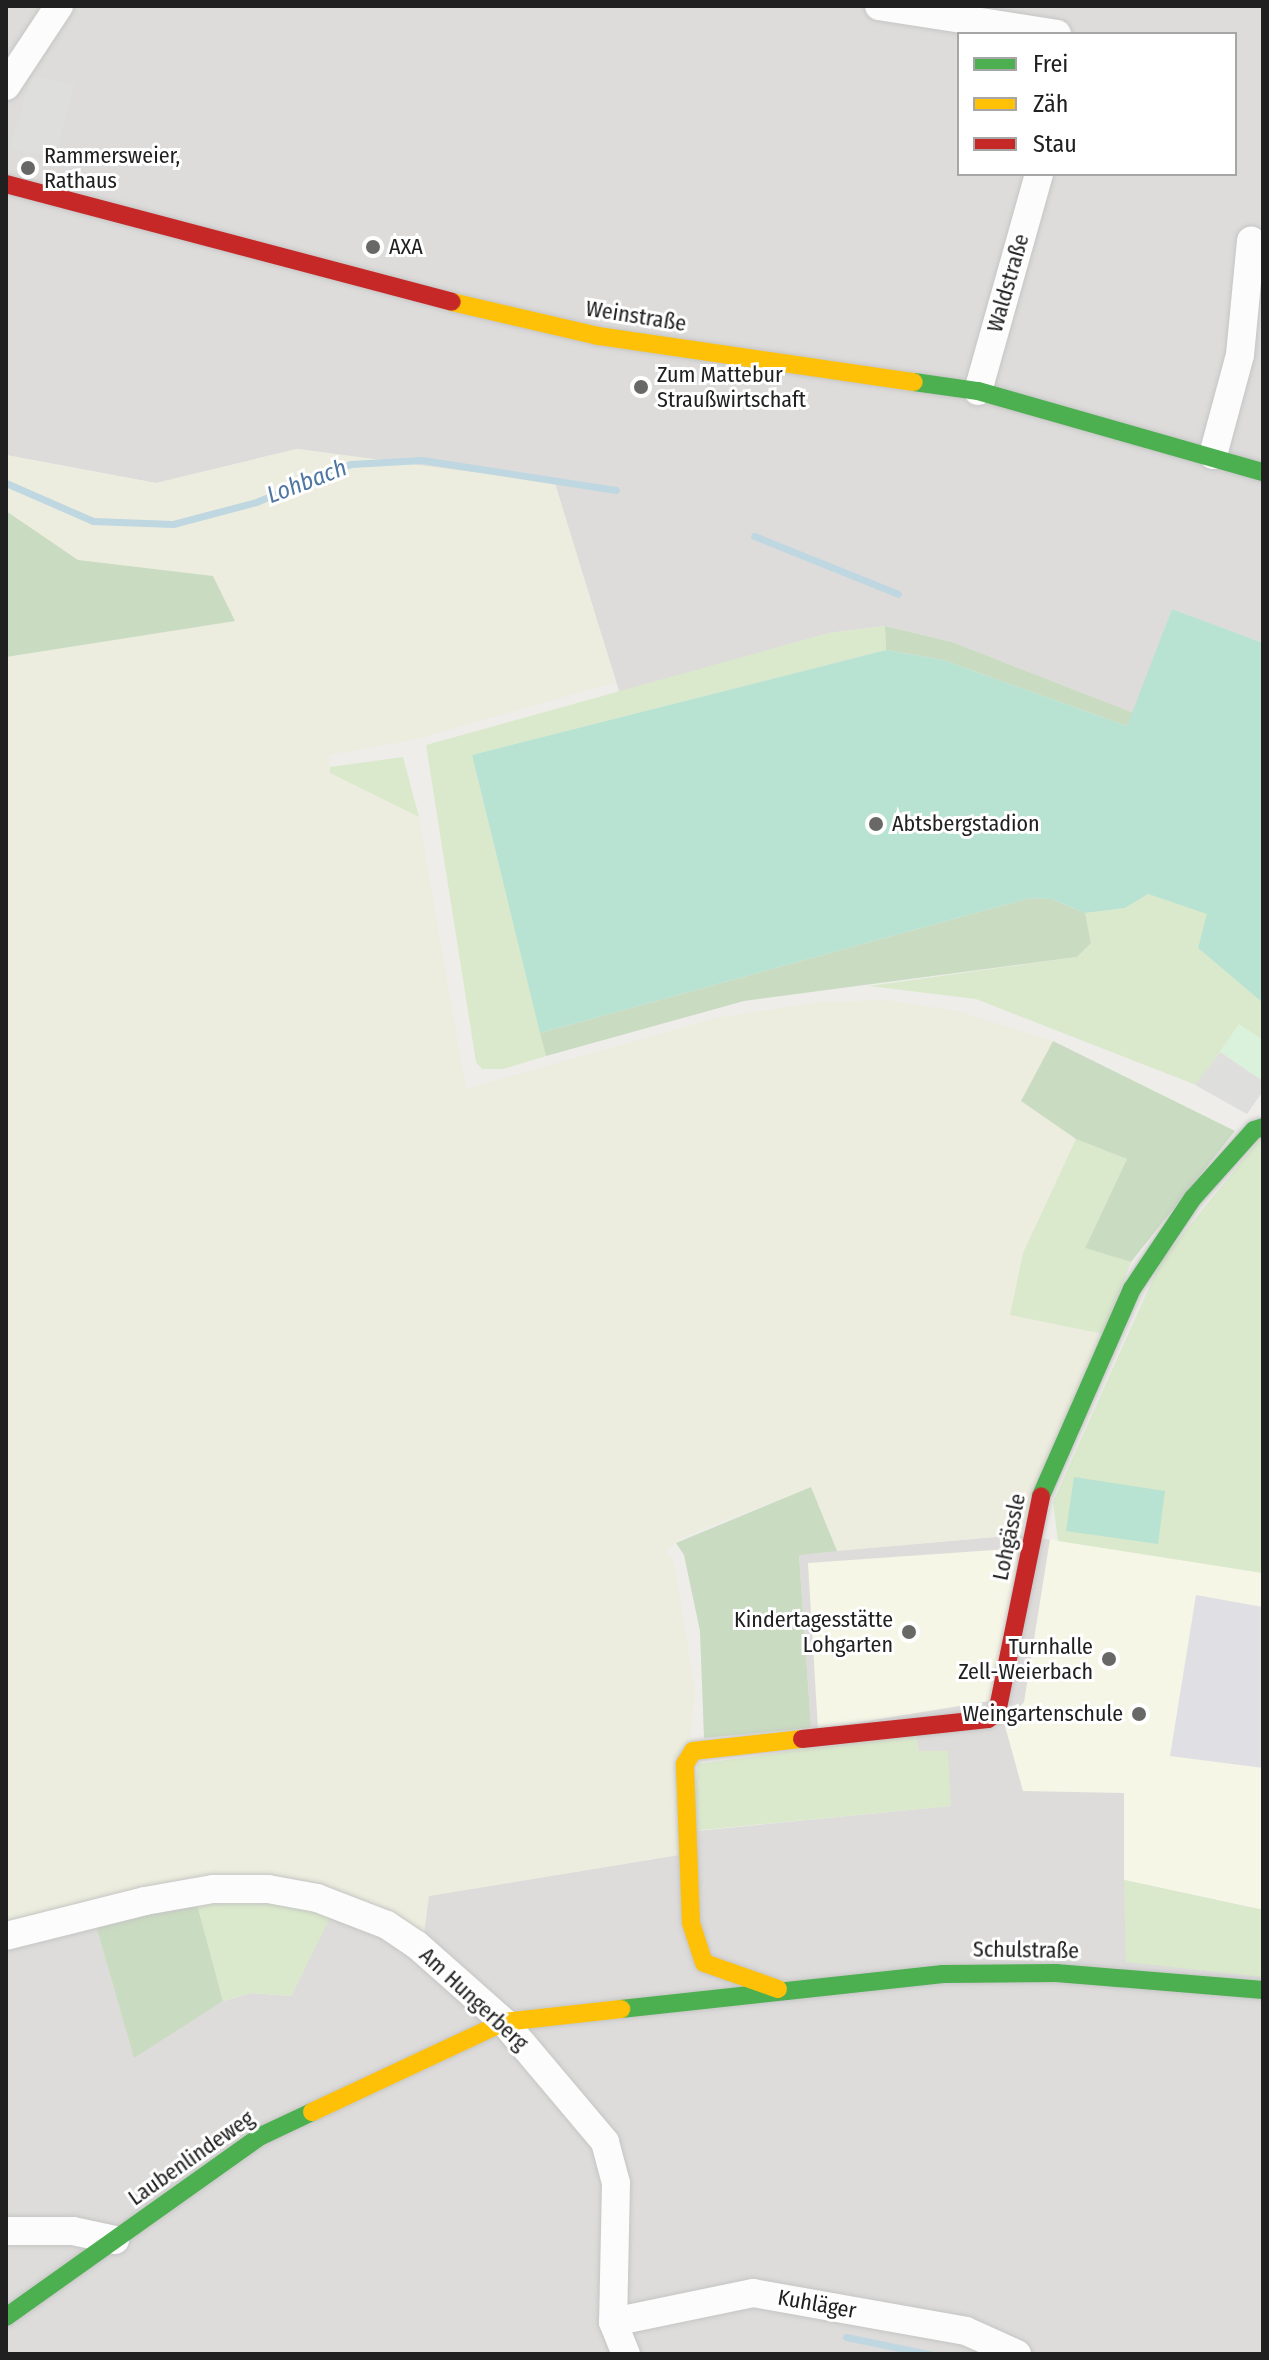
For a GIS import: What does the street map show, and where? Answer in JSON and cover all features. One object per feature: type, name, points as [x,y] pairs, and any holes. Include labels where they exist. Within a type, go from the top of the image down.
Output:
[{"type":"street","points":[[6,86],[59,6]]},
{"type":"street","points":[[879,6],[1044,32]]},
{"type":"street","name":"Waldstraße","points":[[978,391],[1038,176]]},
{"type":"street","name":"Weinstraße","points":[[6,184],[598,336],[978,391],[1213,455],[1263,472]]},
{"type":"street","points":[[1213,455],[1240,355],[1251,241]]},
{"type":"street","name":"Lohgässle","points":[[693,1751],[988,1719],[997,1713],[1041,1495],[1132,1289],[1193,1198],[1254,1130],[1263,1127]]},
{"type":"street","name":"Schulstraße","points":[[693,1751],[685,1764],[686,1851],[691,1923],[704,1963],[788,1993]]},
{"type":"street","name":"Am Hungerberg","points":[[6,1936],[145,1901],[213,1889],[268,1889],[317,1898],[387,1925],[444,1966],[504,2022],[605,2142],[616,2183],[613,2322],[626,2354]]},
{"type":"street","name":"Schulstraße","points":[[504,2022],[943,1974],[1042,1973],[1263,1990]]},
{"type":"street","name":"Laubenlindeweg","points":[[6,2317],[261,2136],[504,2022]]},
{"type":"street","points":[[6,2231],[73,2231],[115,2240]]},
{"type":"street","name":"Kuhläger","points":[[613,2322],[753,2293],[966,2331],[1017,2354]]},
{"type":"shaded area","points":[[6,6],[1263,6],[1263,643],[1172,609],[1134,713],[952,642],[885,626],[829,633],[620,694],[554,483],[297,449],[156,483],[6,455]]},
{"type":"shaded area","points":[[32,76],[74,84],[55,157],[9,148]]},
{"type":"shaded area","points":[[297,449],[555,483],[616,682],[412,740],[329,755],[330,773],[419,817],[466,1089],[716,1018],[820,1002],[885,1000],[957,1011],[1053,1041],[1021,1101],[1076,1139],[1023,1253],[1104,1334],[1019,1535],[837,1551],[810,1487],[683,1537],[666,1551],[674,1562],[695,1691],[679,1855],[429,1896],[423,1942],[312,1891],[6,1930],[6,657],[235,621],[213,576],[77,560],[6,511],[6,455],[156,483]]},
{"type":"shaded area","points":[[1220,1052],[1263,1081],[1263,1091],[1247,1114],[1195,1085]]},
{"type":"shaded area","points":[[1019,1535],[1263,1573],[1263,2354],[6,2354],[6,1943],[94,1919],[134,2057],[223,2001],[251,1993],[291,1996],[338,1900],[423,1941],[428,1896],[678,1855],[677,1833],[950,1806],[919,1752],[812,1744],[799,1554]]},
{"type":"shaded area","name":"Weingartenschule","points":[[1050,1539],[1263,1573],[1263,1910],[1124,1880],[1124,1793],[1023,1791],[1005,1726],[1024,1702]]},
{"type":"shaded area","name":"Kindertagesstätte Lohgarten","points":[[1008,1549],[1018,1553],[996,1700],[818,1729],[808,1563]]},
{"type":"shaded area","points":[[1196,1595],[1263,1607],[1263,1768],[1170,1756]]},
{"type":"green space","points":[[6,511],[78,560],[213,576],[235,621],[6,657]]},
{"type":"green space","name":"Abtsbergstadion","points":[[1172,609],[1263,643],[1263,1003],[1198,948],[1207,914],[1148,894],[1125,908],[1085,913],[1052,899],[1030,898],[540,1033],[472,755],[886,650],[943,660],[1127,726]]},
{"type":"green space","points":[[885,626],[886,650],[472,755],[546,1056],[503,1069],[482,1069],[476,1062],[426,745],[829,633]]},
{"type":"green space","points":[[885,626],[952,642],[1134,713],[1127,726],[943,660],[886,650]]},
{"type":"green space","points":[[403,757],[419,817],[330,773],[330,767]]},
{"type":"green space","points":[[1148,894],[1208,914],[1198,948],[1263,1003],[1263,1040],[1239,1025],[1196,1085],[976,999],[869,986],[1077,957],[1091,943],[1085,913],[1125,908]]},
{"type":"green space","points":[[1030,898],[1052,899],[1085,913],[1091,943],[1077,957],[744,1001],[546,1056],[540,1033]]},
{"type":"green space","points":[[1239,1024],[1263,1040],[1263,1081],[1220,1052]]},
{"type":"green space","points":[[1053,1041],[1235,1131],[1131,1262],[1085,1248],[1127,1159],[1076,1139],[1021,1101]]},
{"type":"green space","points":[[1263,1135],[1263,1573],[1058,1541],[1053,1502],[1161,1261]]},
{"type":"green space","points":[[1076,1139],[1127,1159],[1085,1248],[1131,1262],[1104,1334],[1010,1315],[1023,1253]]},
{"type":"green space","points":[[1074,1477],[1165,1491],[1158,1544],[1066,1531]]},
{"type":"green space","points":[[811,1487],[837,1551],[799,1555],[811,1728],[704,1738],[700,1631],[684,1555],[676,1543]]},
{"type":"green space","points":[[916,1734],[919,1751],[948,1751],[951,1806],[691,1831],[698,1764]]},
{"type":"green space","points":[[1124,1880],[1263,1910],[1263,1977],[1126,1962]]},
{"type":"green space","points":[[229,1894],[334,1910],[291,1996],[251,1993],[223,2001],[195,1897]]},
{"type":"green space","points":[[195,1897],[223,2001],[134,2058],[94,1919]]},
{"type":"waterway","name":"Lohbach","points":[[6,483],[93,521],[173,524],[256,502],[351,464],[422,460],[616,490]]},
{"type":"waterway","name":"Lohbach","points":[[754,536],[898,594]]},
{"type":"waterway","points":[[846,2337],[929,2354]]},
{"type":"traffic: fast","points":[[914,382],[978,391],[1263,472]]},
{"type":"traffic: fast","points":[[1041,1496],[1132,1289],[1193,1198],[1254,1130],[1263,1127]]},
{"type":"traffic: fast","points":[[621,2009],[943,1974],[1056,1973],[1263,1990]]},
{"type":"traffic: fast","points":[[6,2317],[261,2136],[312,2112]]},
{"type":"traffic: slow","points":[[452,302],[598,336],[914,382]]},
{"type":"traffic: slow","points":[[778,1989],[704,1963],[691,1923],[685,1764],[693,1751],[802,1739]]},
{"type":"traffic: slow","points":[[312,2112],[504,2022],[621,2009]]},
{"type":"traffic: jam","points":[[6,184],[452,302]]},
{"type":"traffic: jam","points":[[802,1739],[988,1719],[997,1713],[1041,1496]]},
{"type":"place","name":"Rammersweier, Rathaus","points":[[28,168]]},
{"type":"place","name":"AXA","points":[[373,247]]},
{"type":"place","name":"Zum Mattebur Straußwirtschaft","points":[[641,387]]},
{"type":"place","name":"Abtsbergstadion","points":[[876,824]]},
{"type":"place","name":"Kindertagesstätte Lohgarten","points":[[909,1632]]},
{"type":"place","name":"Turnhalle Zell-Weierbach","points":[[1109,1659]]},
{"type":"place","name":"Weingartenschule","points":[[1139,1714]]}]
